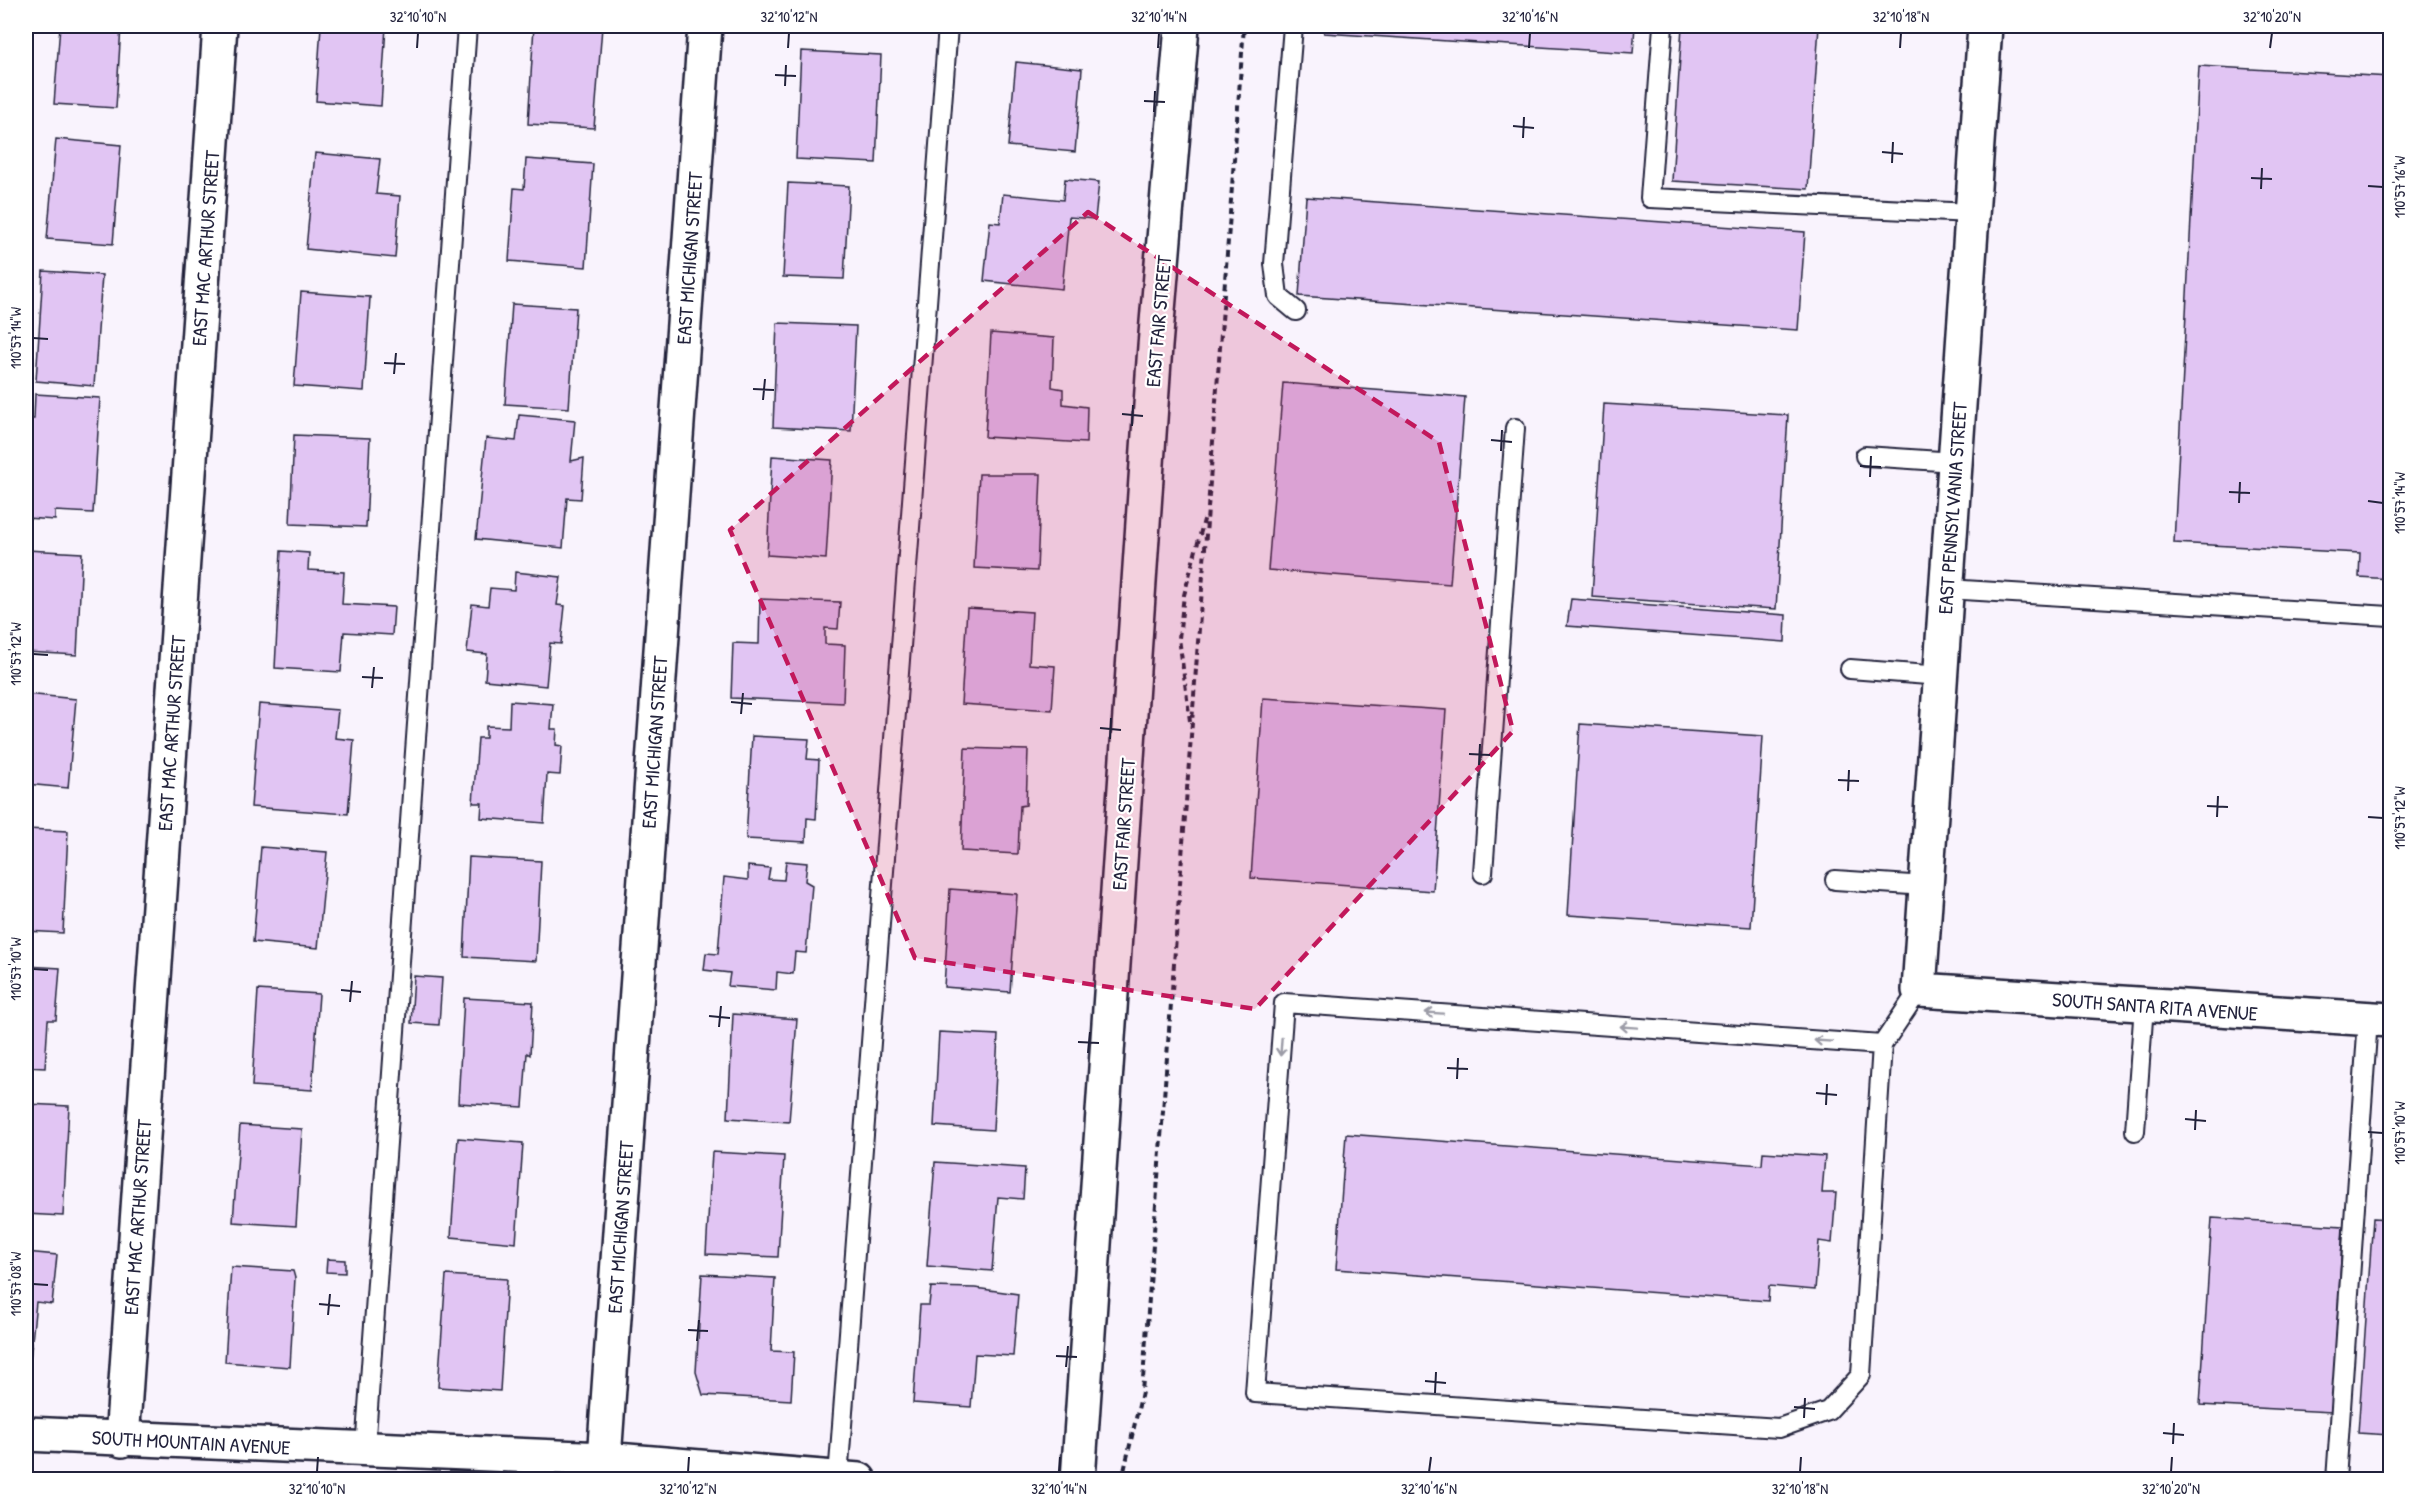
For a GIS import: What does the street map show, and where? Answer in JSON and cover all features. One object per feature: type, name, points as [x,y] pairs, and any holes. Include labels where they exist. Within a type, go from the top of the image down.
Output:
[{"type":"street","name":"EAST MAC ARTHUR STREET","points":[[122,1440],[220,26]]},
{"type":"street","name":"EAST MICHIGAN STREET","points":[[604,1459],[705,26]]},
{"type":"street","name":"EAST FAIR STREET","points":[[1078,1479],[1155,346],[1182,26]]},
{"type":"street","name":"EAST PENNSYLVANIA STREET","points":[[1920,990],[1985,26]]},
{"type":"street","name":"SOUTH SANTA RITA AVENUE","points":[[1920,990],[2379,1020]]},
{"type":"street","name":"SOUTH MOUNTAIN AVENUE","points":[[26,1434],[122,1440],[604,1459],[849,1479]]},
{"type":"lane","points":[[365,1450],[467,26]]},
{"type":"lane","points":[[849,1479],[948,26]]},
{"type":"lane","points":[[1293,26],[1274,264],[1278,296],[1296,311]]},
{"type":"lane","points":[[1663,26],[1650,198],[1972,213]]},
{"type":"lane","points":[[1483,873],[1515,428]]},
{"type":"lane","points":[[1865,456],[1955,462]]},
{"type":"lane","points":[[1947,589],[2391,616]]},
{"type":"lane","points":[[1850,669],[1941,676]]},
{"type":"lane","points":[[1835,880],[1926,886]]},
{"type":"lane","points":[[1882,1045],[1284,1003],[1256,1393],[1779,1428],[1828,1411],[1861,1375],[1882,1045],[1920,990]]},
{"type":"lane","points":[[2135,1131],[2144,1005]]},
{"type":"lane","points":[[2336,1479],[2379,1020]]},
{"type":"path","points":[[1122,1479],[1142,1392],[1244,26]]},
{"type":"path","points":[[1192,730],[1179,638],[1184,595],[1208,505]]},
{"type":"highlighted area","points":[[1088,212],[1439,442],[1513,731],[1255,1009],[915,958],[730,530]]},
{"type":"building","points":[[60,26],[121,26],[116,108],[54,104]]},
{"type":"building","points":[[321,26],[386,26],[381,106],[316,101]]},
{"type":"building","points":[[534,26],[602,27],[594,128],[528,124]]},
{"type":"building","points":[[1324,26],[1635,26],[1633,53],[1324,33]]},
{"type":"building","points":[[1682,26],[1819,26],[1808,189],[1672,181]]},
{"type":"building","points":[[801,51],[881,55],[876,163],[796,159]]},
{"type":"building","points":[[1016,62],[1082,69],[1075,152],[1008,146]]},
{"type":"building","points":[[2199,66],[2390,77],[2390,579],[2359,577],[2360,553],[2174,543]]},
{"type":"building","points":[[56,139],[121,145],[113,244],[47,239]]},
{"type":"building","points":[[315,153],[380,159],[376,194],[400,196],[395,258],[306,249]]},
{"type":"building","points":[[526,159],[593,164],[586,267],[509,261],[514,188],[524,189]]},
{"type":"building","points":[[1065,179],[1099,182],[1095,219],[1069,217],[1062,289],[984,281],[990,222],[1000,223],[1003,194],[1063,200]]},
{"type":"building","points":[[788,183],[849,186],[844,279],[783,277]]},
{"type":"building","points":[[1306,197],[1805,232],[1798,330],[1299,296]]},
{"type":"building","points":[[43,271],[102,275],[94,386],[36,381]]},
{"type":"building","points":[[301,292],[370,297],[364,391],[294,386]]},
{"type":"building","points":[[512,304],[576,308],[569,408],[505,404]]},
{"type":"building","points":[[777,323],[856,326],[851,431],[773,427]]},
{"type":"building","points":[[991,333],[1054,338],[1052,387],[1063,389],[1063,404],[1087,407],[1086,443],[985,437]]},
{"type":"building","points":[[1283,383],[1465,397],[1450,584],[1268,570]]},
{"type":"building","points":[[35,394],[100,398],[93,513],[55,511],[55,520],[26,518],[26,419],[34,419]]},
{"type":"building","points":[[1604,404],[1788,415],[1776,609],[1592,597]]},
{"type":"building","points":[[519,415],[575,420],[571,461],[584,458],[581,499],[567,498],[563,548],[476,539],[486,438],[516,441]]},
{"type":"building","points":[[294,435],[370,438],[366,527],[290,524]]},
{"type":"building","points":[[772,456],[832,460],[826,559],[767,555]]},
{"type":"building","points":[[979,474],[1041,474],[1037,571],[974,568]]},
{"type":"building","points":[[26,550],[82,553],[77,655],[26,652]]},
{"type":"building","points":[[281,551],[309,553],[308,570],[344,572],[342,604],[394,607],[392,635],[344,632],[341,672],[275,668]]},
{"type":"building","points":[[515,572],[561,577],[557,605],[565,606],[561,644],[550,643],[546,686],[485,680],[487,654],[467,652],[472,604],[488,606],[490,588],[514,590]]},
{"type":"building","points":[[760,599],[840,602],[838,629],[825,628],[825,644],[845,645],[843,703],[731,698],[733,643],[759,644]]},
{"type":"building","points":[[1571,599],[1786,615],[1785,642],[1567,626]]},
{"type":"building","points":[[967,608],[1032,612],[1029,664],[1055,666],[1052,710],[961,704]]},
{"type":"building","points":[[26,694],[76,699],[68,788],[26,784]]},
{"type":"building","points":[[1263,698],[1446,710],[1433,891],[1251,878]]},
{"type":"building","points":[[510,701],[553,704],[551,729],[557,729],[556,745],[562,746],[560,775],[547,774],[544,823],[481,818],[482,803],[473,803],[478,738],[486,738],[486,726],[509,727]]},
{"type":"building","points":[[259,704],[338,710],[335,738],[354,740],[348,814],[251,807]]},
{"type":"building","points":[[1580,724],[1763,736],[1751,927],[1568,915]]},
{"type":"building","points":[[752,736],[809,739],[807,759],[819,760],[816,819],[807,818],[806,842],[746,839]]},
{"type":"building","points":[[965,748],[1028,750],[1026,805],[1020,806],[1018,854],[961,851]]},
{"type":"building","points":[[26,829],[68,831],[63,933],[26,931]]},
{"type":"building","points":[[261,847],[327,852],[318,948],[253,942]]},
{"type":"building","points":[[469,857],[541,861],[536,961],[464,957]]},
{"type":"building","points":[[786,861],[807,863],[805,881],[812,885],[806,953],[795,952],[793,974],[777,972],[776,990],[728,986],[730,973],[704,970],[706,953],[718,954],[724,877],[748,880],[748,866],[770,868],[768,879],[784,880]]},
{"type":"building","points":[[950,889],[1017,894],[1010,992],[944,987]]},
{"type":"building","points":[[26,966],[60,968],[56,1020],[48,1020],[45,1068],[26,1067]]},
{"type":"building","points":[[414,976],[442,978],[439,1025],[411,1023]]},
{"type":"building","points":[[258,990],[319,994],[312,1090],[252,1086]]},
{"type":"building","points":[[464,998],[533,1002],[530,1055],[527,1053],[523,1107],[458,1103]]},
{"type":"building","points":[[733,1014],[797,1019],[789,1122],[728,1118]]},
{"type":"building","points":[[939,1032],[998,1035],[993,1130],[934,1126]]},
{"type":"building","points":[[26,1104],[69,1106],[63,1216],[26,1214]]},
{"type":"building","points":[[240,1125],[302,1129],[296,1226],[233,1222]]},
{"type":"building","points":[[1346,1134],[1762,1165],[1763,1152],[1825,1156],[1822,1193],[1836,1193],[1832,1243],[1819,1241],[1815,1290],[1769,1286],[1768,1301],[1336,1269]]},
{"type":"building","points":[[458,1138],[523,1143],[516,1243],[451,1237]]},
{"type":"building","points":[[712,1152],[784,1156],[778,1257],[706,1254]]},
{"type":"building","points":[[935,1162],[1025,1168],[1023,1199],[998,1197],[992,1271],[927,1266]]},
{"type":"building","points":[[2212,1218],[2343,1226],[2332,1412],[2200,1405]]},
{"type":"building","points":[[2373,1218],[2390,1219],[2390,1435],[2358,1433]]},
{"type":"building","points":[[26,1252],[57,1255],[52,1304],[36,1302],[30,1361],[26,1360]]},
{"type":"building","points":[[327,1259],[345,1260],[345,1273],[326,1272]]},
{"type":"building","points":[[231,1267],[293,1271],[295,1278],[290,1367],[225,1362]]},
{"type":"building","points":[[702,1274],[775,1278],[771,1351],[794,1352],[791,1400],[703,1395],[696,1372]]},
{"type":"building","points":[[446,1275],[507,1279],[500,1391],[438,1387]]},
{"type":"building","points":[[931,1287],[975,1288],[1018,1294],[1013,1356],[975,1354],[971,1407],[913,1403],[920,1305],[929,1305]]}]
